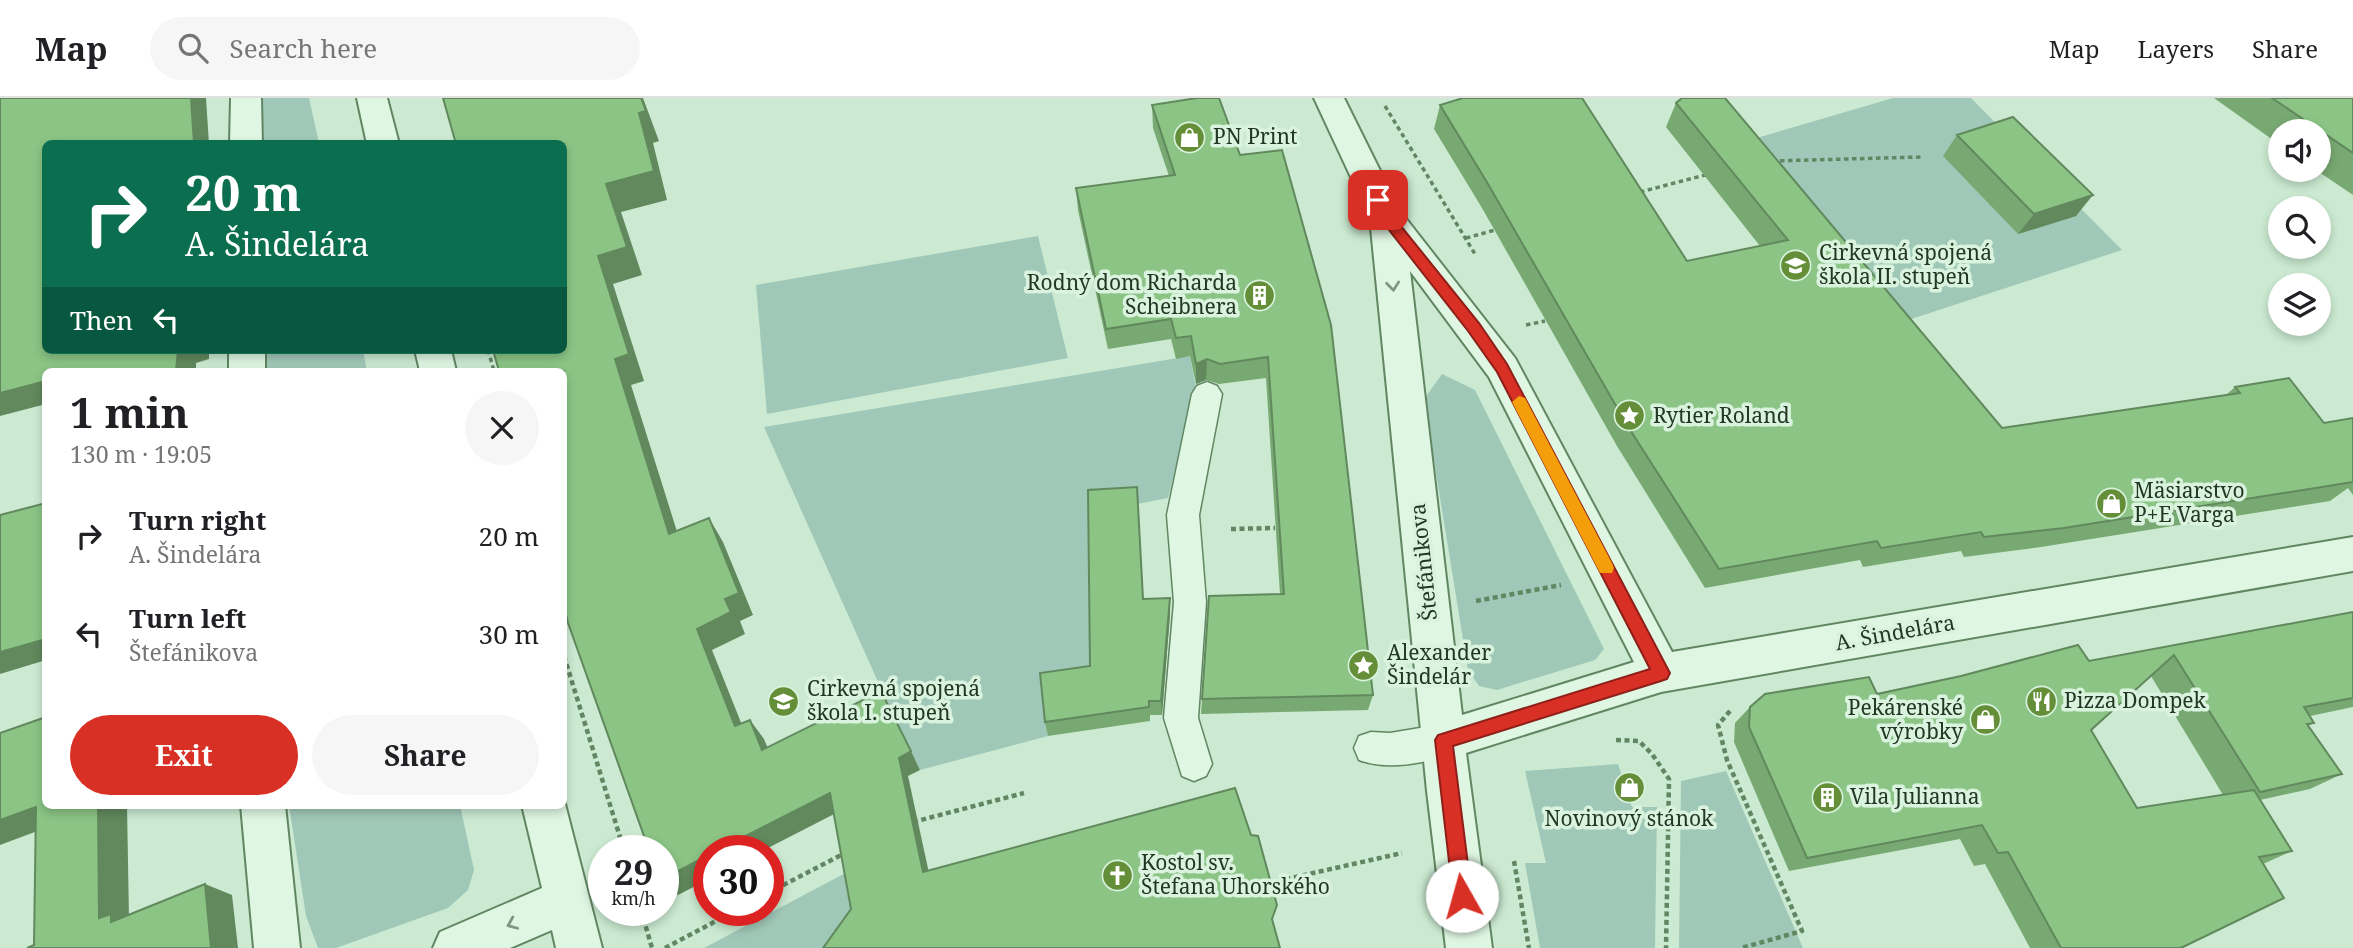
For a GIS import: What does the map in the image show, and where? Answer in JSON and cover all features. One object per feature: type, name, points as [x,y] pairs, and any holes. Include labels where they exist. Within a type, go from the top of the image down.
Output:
[{"type":"street","points":[[246,98],[246,140]]},
{"type":"street","points":[[372,98],[382,140]]},
{"type":"street","name":"Štefánikova","points":[[1329,98],[1387,218],[1474,327],[1502,368],[1661,673]]},
{"type":"street","name":"Štefánikova","points":[[1387,218],[1469,948]]},
{"type":"street","name":"A. Šindelára","points":[[1444,740],[1661,673],[2353,554]]},
{"type":"street","points":[[263,809],[277,948]]},
{"type":"street","points":[[545,809],[579,948]]},
{"type":"street","points":[[456,948],[568,900]]},
{"type":"lane","points":[[1194,764],[1181,718],[1191,602],[1183,515],[1207,394]]},
{"type":"lane","points":[[1371,748],[1390,749],[1444,740]]},
{"type":"path","points":[[1380,98],[1479,261]]},
{"type":"path","points":[[1769,161],[1921,157]]},
{"type":"path","points":[[1638,192],[1716,172]]},
{"type":"path","points":[[1466,238],[1507,227]]},
{"type":"path","points":[[1518,327],[1545,321]]},
{"type":"path","points":[[1466,603],[1565,584]]},
{"type":"path","points":[[567,666],[619,835]]},
{"type":"path","points":[[1738,706],[1718,725],[1727,760],[1802,931],[1741,948]]},
{"type":"path","points":[[1608,742],[1619,739],[1639,741],[1652,754],[1669,779],[1666,948]]},
{"type":"path","points":[[905,825],[1024,793]]},
{"type":"path","points":[[784,886],[855,848]]},
{"type":"path","points":[[1513,852],[1529,948]]},
{"type":"path","points":[[1264,884],[1402,853]]},
{"type":"path","points":[[646,926],[652,948]]},
{"type":"path","points":[[665,948],[707,926]]},
{"type":"green space","points":[[257,98],[309,98],[318,140],[258,140]]},
{"type":"green space","points":[[1893,98],[1971,98],[2122,250],[1884,328],[1733,145]]},
{"type":"green space","points":[[1038,236],[1068,358],[767,414],[756,285]]},
{"type":"green space","points":[[260,354],[364,354],[366,368],[261,368]]},
{"type":"green space","points":[[1190,356],[1196,388],[1168,498],[1137,504],[1092,681],[1043,688],[1048,736],[920,770],[764,427]]},
{"type":"green space","points":[[1442,374],[1475,390],[1604,649],[1595,660],[1497,690],[1479,686],[1468,670],[1424,399]]},
{"type":"green space","points":[[1618,764],[1632,807],[1657,807],[1655,948],[1540,948],[1525,863],[1546,863],[1525,771]]},
{"type":"green space","points":[[1726,771],[1803,948],[1679,948],[1681,781]]},
{"type":"green space","points":[[290,809],[461,809],[474,870],[468,890],[448,908],[336,948],[318,948],[306,916]]},
{"type":"green space","points":[[853,869],[863,923],[845,948],[704,948],[745,926],[784,926],[784,906]]},
{"type":"building","points":[[0,98],[191,98],[194,140],[42,140],[42,354],[178,354],[176,368],[42,368],[42,382],[0,393]]},
{"type":"building","points":[[443,98],[641,98],[646,111],[639,113],[654,171],[606,184],[627,247],[598,256],[629,354],[615,359],[669,534],[709,518],[739,593],[725,599],[731,612],[697,629],[735,726],[750,720],[762,750],[881,691],[911,751],[899,758],[923,872],[1235,788],[1251,835],[1258,836],[1277,905],[1272,919],[1280,948],[823,948],[851,909],[830,793],[747,835],[693,835],[693,863],[679,871],[679,835],[644,835],[567,619],[567,368],[498,368],[494,354],[567,354],[567,140],[455,140]]},
{"type":"building","points":[[1197,98],[1219,98],[1240,155],[1282,150],[1331,325],[1373,695],[1202,699],[1209,596],[1284,594],[1268,357],[1220,364],[1207,359],[1196,364],[1191,336],[1176,338],[1171,319],[1106,329],[1076,188],[1175,175],[1152,105]]},
{"type":"building","points":[[1463,98],[1582,98],[1687,261],[1788,240],[1676,103],[1682,98],[1725,98],[2002,428],[2240,393],[2235,387],[2289,378],[2324,423],[2353,418],[2353,482],[2064,528],[1984,537],[1981,532],[1881,548],[1877,541],[1719,569],[1627,425],[1440,105]]},
{"type":"building","points":[[2272,98],[2353,98],[2353,153],[2331,138],[2331,119],[2303,119]]},
{"type":"building","points":[[2013,117],[2093,195],[2034,214],[1957,135]]},
{"type":"building","points":[[1137,487],[1143,599],[1170,598],[1161,701],[1149,701],[1149,707],[1045,722],[1040,673],[1090,666],[1088,490]]},
{"type":"building","points":[[42,504],[42,640],[0,652],[0,515]]},
{"type":"building","points":[[2353,612],[2353,698],[2304,707],[2314,723],[2307,724],[2342,774],[2260,792],[2174,655],[2091,730],[2137,808],[2254,790],[2292,851],[2259,857],[2284,898],[2179,948],[2061,948],[2008,852],[1998,853],[1982,825],[1807,858],[1749,727],[1750,707],[1765,694],[1869,677],[1877,694],[1961,676],[2078,645],[2089,661]]},
{"type":"building","points":[[42,718],[42,809],[98,809],[99,918],[111,914],[111,922],[205,884],[211,948],[27,948],[34,945],[36,807],[0,820],[0,733]]},
{"type":"slow traffic","points":[[1519,402],[1606,568]]},
{"type":"place","name":"PN Print","points":[[1190,137]]},
{"type":"place","name":"Cirkevná spojená škola II. stupeň","points":[[1796,265]]},
{"type":"place","name":"Rodný dom Richarda Scheibnera","points":[[1260,295]]},
{"type":"place","name":"Rytier Roland","points":[[1630,416]]},
{"type":"place","name":"Mäsiarstvo P+E Varga","points":[[2111,503]]},
{"type":"place","name":"Alexander Šindelár","points":[[1364,665]]},
{"type":"place","name":"Cirkevná spojená škola I. stupeň","points":[[784,701]]},
{"type":"place","name":"Pizza Dompek","points":[[2041,701]]},
{"type":"place","name":"Pekárenské výrobky","points":[[1986,720]]},
{"type":"place","name":"Novinový stánok","points":[[1629,787]]},
{"type":"place","name":"Vila Julianna","points":[[1827,797]]},
{"type":"place","name":"Kostol sv. Štefana Uhorského","points":[[1118,875]]},
{"type":"route","points":[[1378,200],[1387,218],[1474,327],[1502,368],[1661,673],[1444,740],[1462,896]]}]
